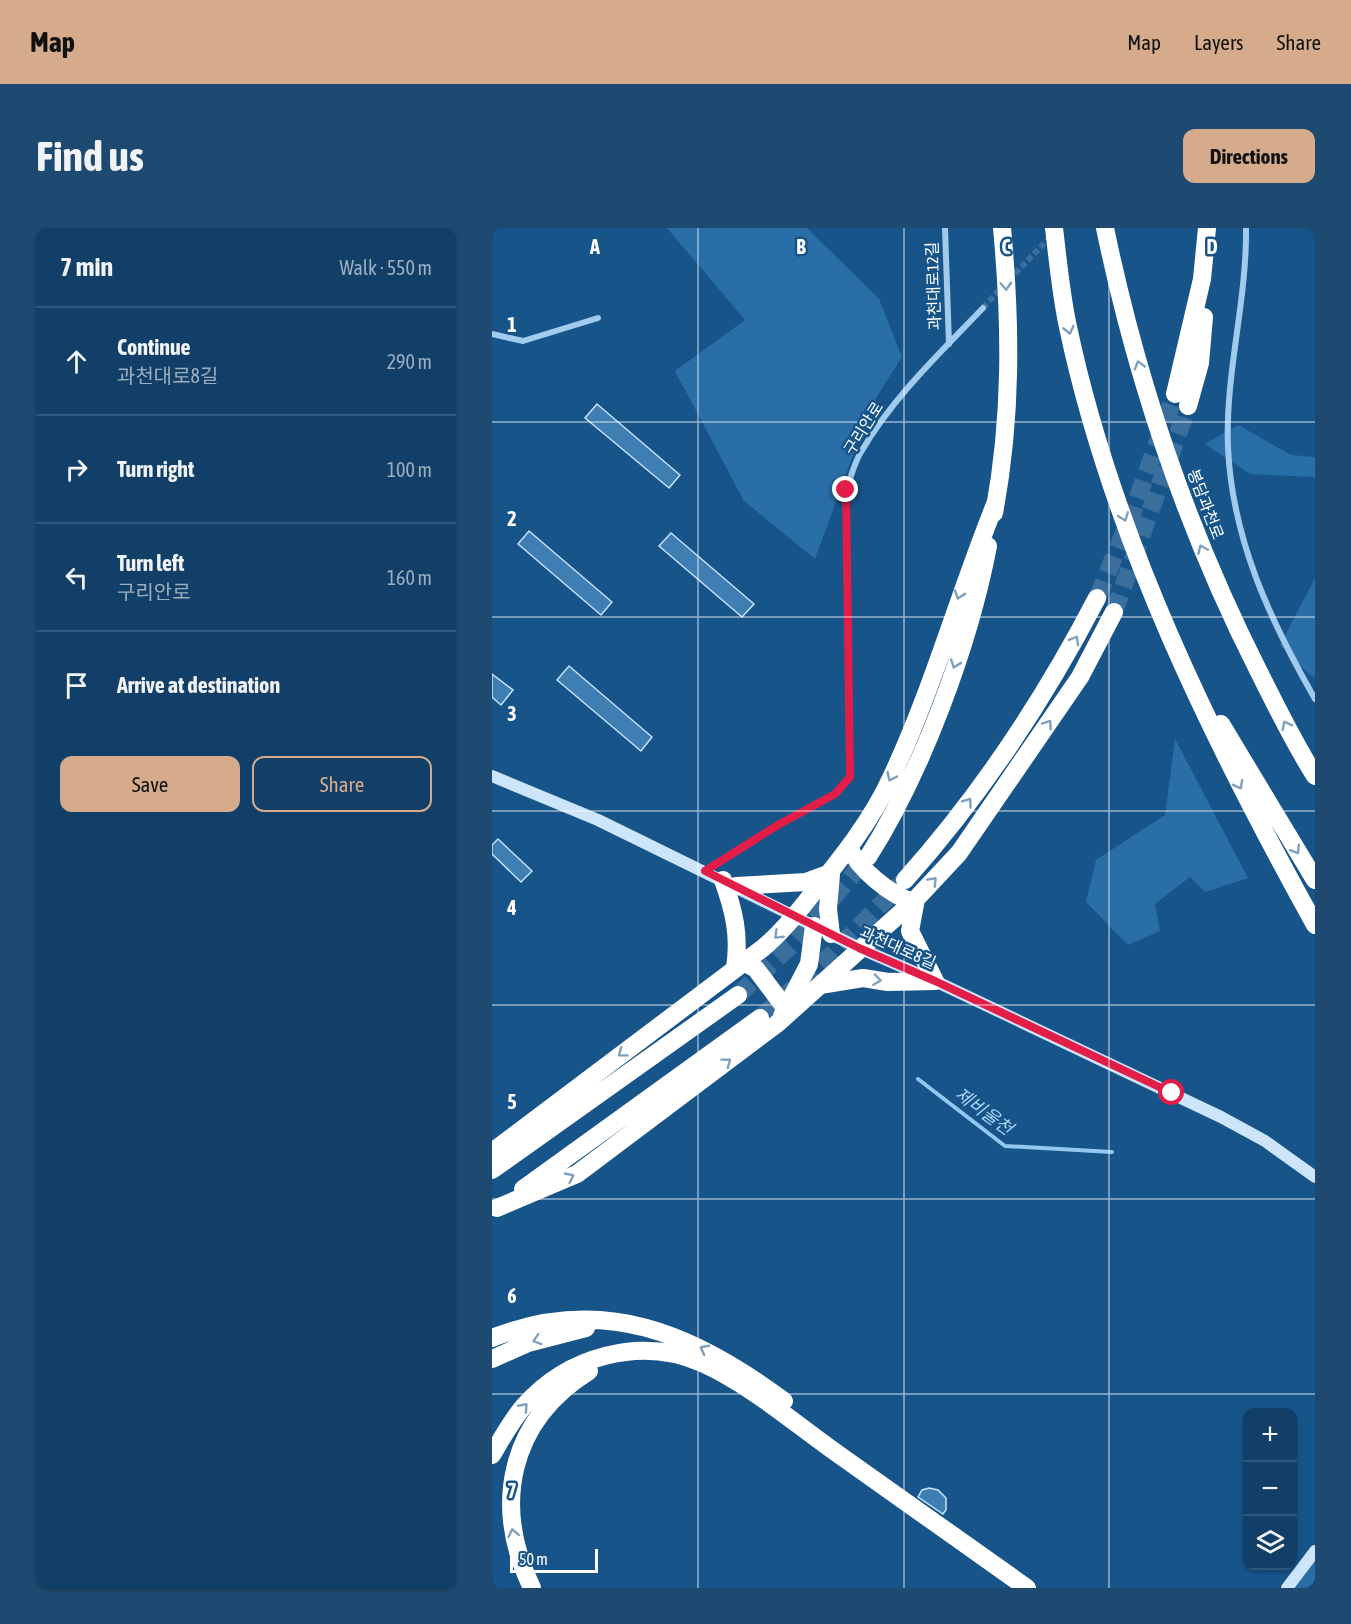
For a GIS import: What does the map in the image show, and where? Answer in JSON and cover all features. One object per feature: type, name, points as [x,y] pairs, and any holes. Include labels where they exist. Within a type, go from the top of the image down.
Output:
[{"type":"highway","points":[[868,857],[906,790],[955,664],[987,551],[996,502],[1009,388],[1002,228]]},
{"type":"highway","points":[[1052,228],[1067,325],[1108,475],[1171,637],[1228,764],[1315,925]]},
{"type":"highway","name":"봉담과천로","points":[[1105,228],[1121,306],[1176,483],[1242,639],[1297,748],[1315,776]]},
{"type":"highway","points":[[1182,400],[1200,363],[1204,329],[1207,228]]},
{"type":"highway","points":[[492,1152],[776,937],[832,873],[890,780],[917,716],[966,574],[996,502]]},
{"type":"highway","points":[[904,880],[954,822],[1011,741],[1062,661],[1097,598]]},
{"type":"highway","points":[[494,1210],[577,1174],[782,1016],[914,901],[959,853],[1080,677],[1114,612]]},
{"type":"highway","points":[[1171,637],[1315,880]]},
{"type":"highway","points":[[849,847],[854,859],[898,897],[914,901]]},
{"type":"highway","points":[[740,965],[736,917],[730,883],[806,882],[832,873]]},
{"type":"highway","points":[[831,934],[828,909],[832,873]]},
{"type":"highway","points":[[819,985],[863,978],[888,982],[935,981],[910,932],[914,901]]},
{"type":"highway","points":[[782,1016],[808,964],[814,926]]},
{"type":"highway","points":[[740,965],[756,969],[782,1016]]},
{"type":"highway","points":[[492,1170],[738,995]]},
{"type":"highway","points":[[494,1210],[759,1018]]},
{"type":"highway","points":[[492,1338],[529,1325],[565,1319],[618,1322],[695,1344],[752,1377],[1044,1588]]},
{"type":"highway","points":[[492,1359],[528,1342],[585,1328],[620,1326],[656,1331]]},
{"type":"highway","points":[[492,1455],[514,1419],[544,1387],[577,1366],[612,1353],[648,1350],[683,1356],[739,1384],[1027,1588]]},
{"type":"highway","points":[[532,1588],[512,1534],[510,1496],[520,1451],[531,1427],[548,1404],[590,1371],[624,1360],[671,1361],[739,1384]]},
{"type":"street","name":"과천대로12길","points":[[945,228],[949,344]]},
{"type":"street","points":[[1246,228],[1228,446],[1233,496],[1239,528],[1254,575],[1271,617],[1315,699]]},
{"type":"street","name":"구리안로","points":[[705,871],[778,825],[835,794],[850,777],[846,490],[860,454],[883,418],[914,380],[983,308]]},
{"type":"street","points":[[492,334],[523,342],[598,318]]},
{"type":"street","name":"과천대로8길","points":[[492,776],[597,820],[796,915],[859,948],[935,981],[1221,1117],[1264,1141],[1315,1177]]},
{"type":"street","points":[[1287,1588],[1315,1551]]},
{"type":"shaded area","points":[[667,228],[807,228],[879,299],[902,357],[871,406],[815,559],[744,501],[675,371],[745,320]]},
{"type":"shaded area","points":[[1238,425],[1291,455],[1315,457],[1315,477],[1250,474],[1205,444]]},
{"type":"shaded area","points":[[1315,578],[1315,676],[1312,677],[1280,645]]},
{"type":"shaded area","points":[[1175,739],[1248,878],[1205,892],[1190,877],[1155,904],[1160,931],[1128,945],[1086,902],[1096,860],[1165,815]]},
{"type":"shaded area","points":[[1315,1557],[1315,1588],[1294,1588]]},
{"type":"building","points":[[597,404],[680,475],[669,488],[585,418]]},
{"type":"building","points":[[529,531],[612,602],[601,615],[518,544]]},
{"type":"building","points":[[671,533],[754,604],[742,617],[659,546]]},
{"type":"building","points":[[569,666],[652,737],[641,751],[557,680]]},
{"type":"building","points":[[492,674],[513,690],[501,705],[492,697]]},
{"type":"building","points":[[498,839],[532,871],[521,882],[492,854],[492,845]]},
{"type":"building","points":[[929,1488],[938,1490],[946,1498],[946,1510],[943,1514],[918,1497],[922,1490]]},
{"type":"waterway","name":"제비울천","points":[[918,1079],[1005,1146],[1112,1152]]},
{"type":"tunnel","points":[[1009,280],[1052,235]]},
{"type":"tunnel","points":[[983,308],[1002,287]]},
{"type":"tunnel","points":[[1097,598],[1131,516],[1175,394]]},
{"type":"tunnel","points":[[1114,612],[1188,406]]},
{"type":"tunnel","points":[[738,995],[795,942],[868,857]]},
{"type":"tunnel","points":[[760,1018],[831,955],[904,881]]},
{"type":"route","points":[[846,490],[850,777],[835,794],[778,825],[705,871],[859,948],[935,981],[1172,1093]]}]
